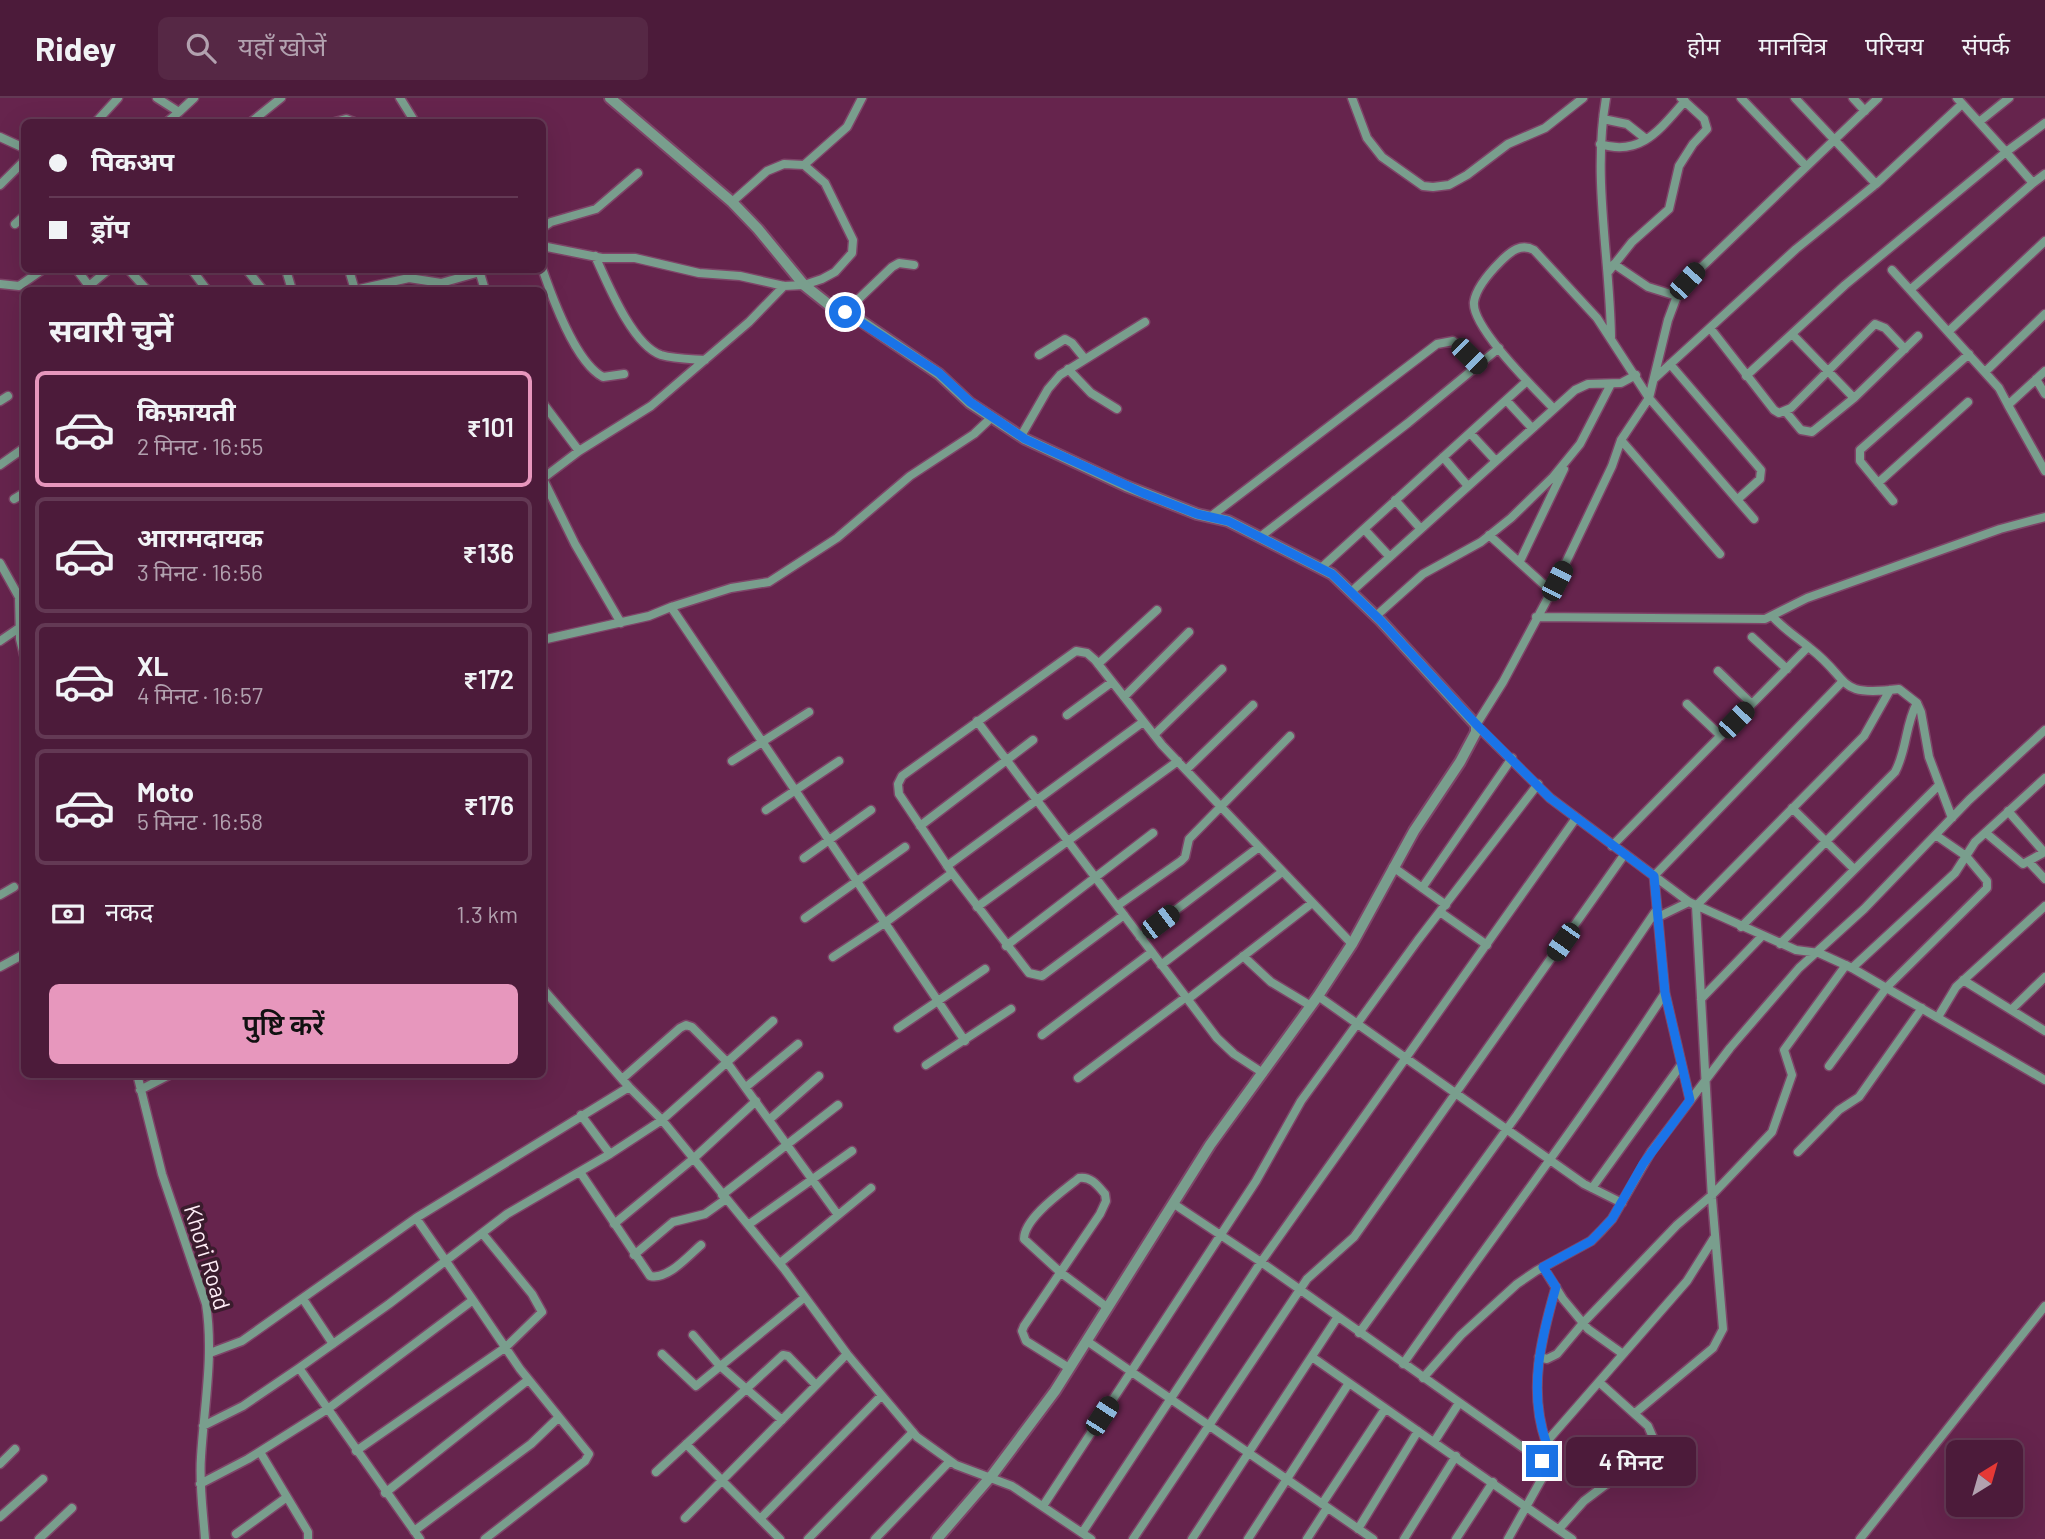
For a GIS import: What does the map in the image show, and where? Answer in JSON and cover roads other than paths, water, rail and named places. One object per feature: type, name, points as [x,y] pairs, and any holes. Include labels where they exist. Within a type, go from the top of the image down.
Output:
[{"type":"street","points":[[99,119],[118,98]]},
{"type":"street","points":[[157,98],[179,112]]},
{"type":"street","points":[[171,119],[194,98]]},
{"type":"street","points":[[255,119],[281,98]]},
{"type":"street","points":[[400,98],[413,119]]},
{"type":"street","points":[[804,165],[847,127],[862,98]]},
{"type":"street","points":[[1352,98],[1367,138],[1382,157],[1415,182],[1433,187],[1449,185],[1467,175],[1508,144],[1545,128],[1583,98]]},
{"type":"street","points":[[1606,98],[1600,144],[1600,189],[1612,267],[1612,338]]},
{"type":"street","points":[[1741,98],[1807,166]]},
{"type":"street","points":[[1795,98],[1876,184]]},
{"type":"street","points":[[1853,98],[1865,111]]},
{"type":"street","points":[[937,1539],[989,1479],[1069,1368],[1210,1146],[1311,1006],[1352,944],[1393,867],[1460,762],[1476,732],[1476,724],[1503,682],[1602,490],[1621,440],[1649,398],[1668,320],[1677,296],[1703,262],[1878,98]]},
{"type":"street","points":[[1979,122],[2008,98]]},
{"type":"street","points":[[614,99],[732,202],[804,285],[828,304],[845,312],[939,373],[970,402],[992,417],[1021,436],[1115,481],[1210,517],[1228,521],[1332,574],[1376,616],[1476,724],[1538,784],[1576,818],[1692,904],[1780,944],[1849,966],[2045,1080]]},
{"type":"street","points":[[1600,144],[1617,149],[1630,148],[1646,139],[1670,119],[1683,99],[1704,119],[1707,129],[1693,144],[1679,166],[1668,209],[1632,242],[1612,267]]},
{"type":"street","points":[[1655,379],[1796,249],[1876,184],[1960,101],[2034,183]]},
{"type":"street","points":[[1603,119],[1627,124],[1646,139]]},
{"type":"street","points":[[1746,376],[1845,285],[2045,122]]},
{"type":"street","points":[[0,137],[21,147]]},
{"type":"street","points":[[0,185],[21,164]]},
{"type":"street","points":[[546,247],[595,256],[635,258],[699,273],[740,276],[784,286],[804,285],[835,272],[845,263],[854,247],[825,183],[804,165],[783,164],[768,172],[732,202]]},
{"type":"street","points":[[546,225],[596,209],[638,173]]},
{"type":"street","points":[[1910,289],[2045,174]]},
{"type":"street","points":[[15,224],[21,218]]},
{"type":"street","points":[[1948,331],[2045,241]]},
{"type":"street","points":[[1554,409],[1499,348],[1475,313],[1474,303],[1491,273],[1520,247],[1534,250],[1581,300],[1612,338],[1649,398],[1754,519]]},
{"type":"street","points":[[595,256],[615,300],[650,348],[664,356],[705,360]]},
{"type":"street","points":[[845,312],[892,267],[899,263],[914,265]]},
{"type":"street","points":[[1612,267],[1648,287],[1677,296]]},
{"type":"street","points":[[1892,270],[1999,388],[2034,456],[2045,471]]},
{"type":"street","points":[[0,284],[19,286],[38,273]]},
{"type":"street","points":[[79,273],[90,287]]},
{"type":"street","points":[[92,287],[105,273]]},
{"type":"street","points":[[132,273],[144,287]]},
{"type":"street","points":[[249,273],[261,287]]},
{"type":"street","points":[[368,287],[409,278],[441,283],[474,273]]},
{"type":"street","points":[[544,273],[560,316],[587,363],[603,377],[624,374]]},
{"type":"street","points":[[19,286],[21,290]]},
{"type":"street","points":[[546,477],[579,451],[651,407],[769,304],[784,286]]},
{"type":"street","points":[[1985,372],[2045,314]]},
{"type":"street","points":[[1021,436],[1048,389],[1068,369],[1145,322]]},
{"type":"street","points":[[1710,328],[1746,376],[1779,413],[1786,412],[1875,324],[1885,328],[1905,349]]},
{"type":"street","points":[[1791,334],[1854,398]]},
{"type":"street","points":[[1786,412],[1801,430],[1812,432],[1854,398],[1918,336]]},
{"type":"street","points":[[1039,355],[1065,339],[1072,343],[1085,359]]},
{"type":"street","points":[[1210,517],[1437,344],[1453,341],[1479,366]]},
{"type":"street","points":[[1259,537],[1499,348]]},
{"type":"street","points":[[1893,501],[1860,461],[1860,450],[1969,354]]},
{"type":"street","points":[[1670,364],[1761,470],[1760,479],[1738,499]]},
{"type":"street","points":[[1068,369],[1090,393],[1117,409]]},
{"type":"street","points":[[2008,405],[2045,370]]},
{"type":"street","points":[[1351,592],[1467,485],[1581,386],[1621,383],[1636,375]]},
{"type":"street","points":[[2036,379],[2045,394]]},
{"type":"street","points":[[1321,568],[1527,381]]},
{"type":"street","points":[[1520,561],[1569,459],[1611,384]]},
{"type":"street","points":[[1506,400],[1532,428]]},
{"type":"street","points":[[1878,483],[1968,402]]},
{"type":"street","points":[[546,407],[579,451]]},
{"type":"street","points":[[546,419],[552,415]]},
{"type":"street","points":[[546,639],[649,617],[731,588],[769,582],[837,538],[910,476],[974,434],[992,417]]},
{"type":"street","points":[[1470,433],[1495,460]]},
{"type":"street","points":[[1621,440],[1720,554]]},
{"type":"street","points":[[0,465],[21,450]]},
{"type":"street","points":[[1443,457],[1467,485]]},
{"type":"street","points":[[1376,616],[1423,574],[1489,535],[1511,518],[1569,459]]},
{"type":"street","points":[[546,485],[575,544],[621,623]]},
{"type":"street","points":[[14,499],[21,495]]},
{"type":"street","points":[[1395,500],[1420,528]]},
{"type":"street","points":[[1536,617],[1746,620],[1773,617],[1807,598],[2000,529],[2045,517]]},
{"type":"street","points":[[1364,529],[1389,556]]},
{"type":"street","points":[[1489,535],[1551,592]]},
{"type":"street","points":[[0,563],[21,597]]},
{"type":"street","points":[[671,607],[965,1041]]},
{"type":"street","points":[[21,609],[21,639]]},
{"type":"street","points":[[1098,664],[1157,610]]},
{"type":"street","points":[[1773,617],[1808,647],[1842,682],[1862,691],[1899,689],[1917,703],[1922,712],[1929,757],[1952,818]]},
{"type":"street","points":[[0,641],[19,628]]},
{"type":"street","points":[[1124,697],[1189,632]]},
{"type":"street","points":[[1752,637],[1787,669]]},
{"type":"street","points":[[1612,846],[1808,647]]},
{"type":"street","points":[[1124,915],[1042,976],[1029,974],[950,870],[899,794],[898,784],[902,776],[1076,652],[1087,653],[1098,664],[1154,735],[1352,944]]},
{"type":"street","points":[[1154,735],[1222,669]]},
{"type":"street","points":[[1718,671],[1752,704]]},
{"type":"street","points":[[1067,715],[1112,682]]},
{"type":"street","points":[[1690,1100],[1665,993],[1654,876],[1842,682]]},
{"type":"street","points":[[1359,1333],[1507,1129],[1656,915],[1692,904],[1792,808],[1864,736],[1890,690]]},
{"type":"street","points":[[1741,927],[1895,772],[1917,703]]},
{"type":"street","points":[[1687,704],[1721,736]]},
{"type":"street","points":[[1186,770],[1253,705]]},
{"type":"street","points":[[732,761],[809,712]]},
{"type":"street","points":[[977,721],[1217,1038],[1234,1054],[1263,1073]]},
{"type":"street","points":[[833,957],[886,922],[1037,798],[1143,722]]},
{"type":"street","points":[[1423,1378],[1461,1335],[1517,1284],[1591,1241],[1612,1219],[1643,1164],[1730,1048],[1814,953],[1852,921],[1952,818],[2045,730]]},
{"type":"street","points":[[1117,906],[1181,861],[1185,857],[1189,839],[1290,736]]},
{"type":"street","points":[[920,826],[1033,740]]},
{"type":"street","points":[[1422,888],[1512,758]]},
{"type":"street","points":[[766,810],[839,761]]},
{"type":"street","points":[[977,907],[1178,761]]},
{"type":"street","points":[[1539,1357],[1553,1357],[1683,1218],[1712,1195],[1772,1132],[1792,1075],[1784,1050],[1849,966],[1955,873],[1986,833],[2045,778]]},
{"type":"street","points":[[1043,1506],[1256,1181],[1301,1101],[1538,784]]},
{"type":"street","points":[[1780,944],[1939,785]]},
{"type":"street","points":[[1792,808],[1854,869]]},
{"type":"street","points":[[804,858],[871,810]]},
{"type":"street","points":[[1986,833],[2019,863],[2029,862],[2045,852],[2008,811]]},
{"type":"street","points":[[546,993],[629,1087],[662,1120],[780,1263],[847,1354],[913,1432],[950,1461],[989,1479],[1012,1486],[1087,1537],[1169,1398],[1261,1262],[1576,818]]},
{"type":"street","points":[[1006,946],[1153,833]]},
{"type":"street","points":[[1829,1066],[1886,987],[1984,894],[1987,881],[1966,856],[1937,836]]},
{"type":"street","points":[[805,918],[905,847]]},
{"type":"street","points":[[1140,937],[1259,847]]},
{"type":"street","points":[[1133,1539],[1299,1291],[1315,1271],[1337,1255],[1354,1237],[1624,855]]},
{"type":"street","points":[[2029,862],[2045,879]]},
{"type":"street","points":[[1393,867],[1422,888],[1443,909],[1487,944]]},
{"type":"street","points":[[1161,965],[1282,872]]},
{"type":"street","points":[[0,895],[14,887]]},
{"type":"street","points":[[1078,1078],[1312,903]]},
{"type":"street","points":[[1635,1413],[1713,1349],[1723,1329],[1692,904]]},
{"type":"street","points":[[1938,1017],[1963,980],[2045,906]]},
{"type":"street","points":[[1701,999],[1762,936]]},
{"type":"street","points":[[1042,1035],[1152,952]]},
{"type":"street","points":[[0,967],[21,956]]},
{"type":"street","points":[[1243,956],[1262,976],[1311,1006]]},
{"type":"street","points":[[898,1028],[985,969]]},
{"type":"street","points":[[2011,1010],[2045,977]]},
{"type":"street","points":[[1963,980],[2045,1031]]},
{"type":"street","points":[[1403,1364],[1489,1241],[1552,1160],[1665,993]]},
{"type":"street","points":[[1318,996],[1592,1188],[1622,1203]]},
{"type":"street","points":[[1798,1153],[1839,1110],[1859,1097],[1923,1008]]},
{"type":"street","points":[[926,1065],[1011,1009]]},
{"type":"street","points":[[203,1426],[243,1406],[299,1368],[507,1214],[610,1154],[662,1120],[773,1021]]},
{"type":"street","points":[[622,1079],[686,1025],[701,1034],[746,1087],[838,1215]]},
{"type":"street","points":[[746,1087],[798,1044]]},
{"type":"street","points":[[1592,1188],[1681,1065]]},
{"type":"street","points":[[770,1119],[819,1076]]},
{"type":"street","name":"Khori Road","points":[[138,1078],[166,1186],[206,1304],[210,1353],[200,1484],[205,1539]]},
{"type":"street","points":[[141,1090],[164,1078]]},
{"type":"street","points":[[210,1353],[242,1341],[416,1218],[629,1087]]},
{"type":"street","points":[[614,1224],[693,1159],[756,1101]]},
{"type":"street","points":[[634,1255],[673,1222],[705,1214],[838,1105]]},
{"type":"street","points":[[582,1115],[610,1154]]},
{"type":"street","points":[[748,1225],[852,1151]]},
{"type":"street","points":[[580,1172],[650,1276],[657,1278],[701,1245]]},
{"type":"street","points":[[1069,1368],[1030,1344],[1022,1336],[1024,1326],[1060,1272],[1100,1214],[1106,1200],[1105,1194],[1088,1178],[1079,1178],[1048,1204],[1023,1235],[1029,1245],[1060,1272],[1108,1308]]},
{"type":"street","points":[[780,1263],[872,1188]]},
{"type":"street","points":[[1174,1204],[1535,1455],[1545,1466],[1545,1473],[1508,1539]]},
{"type":"street","points":[[416,1218],[528,1380],[588,1451],[589,1458],[485,1539]]},
{"type":"street","points":[[356,1451],[506,1347],[542,1311],[532,1294],[482,1233]]},
{"type":"street","points":[[1535,1455],[1687,1281],[1715,1236]]},
{"type":"street","points":[[1543,1267],[1588,1329],[1623,1353]]},
{"type":"street","points":[[1546,1442],[1540,1424],[1536,1388],[1539,1357],[1556,1287]]},
{"type":"street","points":[[662,1354],[696,1386],[806,1297]]},
{"type":"street","points":[[303,1299],[333,1344]]},
{"type":"street","points":[[200,1484],[260,1452],[329,1408],[473,1300]]},
{"type":"street","points":[[1860,1539],[2045,1306]]},
{"type":"street","points":[[1192,1539],[1337,1318]]},
{"type":"street","points":[[693,1335],[719,1366],[782,1420]]},
{"type":"street","points":[[1087,1340],[1368,1538]]},
{"type":"street","points":[[685,1518],[847,1354]]},
{"type":"street","points":[[656,1472],[780,1357],[786,1355],[817,1385]]},
{"type":"street","points":[[1312,1357],[1572,1539]]},
{"type":"street","points":[[299,1368],[420,1539]]},
{"type":"street","points":[[385,1493],[528,1380]]},
{"type":"street","points":[[1559,1529],[1584,1501],[1612,1482],[1652,1446],[1653,1433],[1635,1413],[1599,1382]]},
{"type":"street","points":[[1248,1539],[1349,1383]]},
{"type":"street","points":[[760,1519],[881,1396]]},
{"type":"street","points":[[1434,1442],[1459,1403]]},
{"type":"street","points":[[1307,1539],[1324,1506],[1385,1409]]},
{"type":"street","points":[[414,1531],[531,1444],[558,1418]]},
{"type":"street","points":[[1358,1529],[1418,1431]]},
{"type":"street","points":[[808,1539],[913,1432]]},
{"type":"street","points":[[687,1444],[721,1482],[780,1539]]},
{"type":"street","points":[[0,1447],[11,1453],[0,1464]]},
{"type":"street","points":[[260,1452],[308,1532],[308,1539]]},
{"type":"street","points":[[1404,1539],[1455,1457]]},
{"type":"street","points":[[875,1539],[950,1461]]},
{"type":"street","points":[[0,1517],[43,1479]]},
{"type":"street","points":[[1456,1539],[1493,1482]]},
{"type":"street","points":[[236,1534],[287,1497]]},
{"type":"street","points":[[39,1539],[72,1508]]}]
